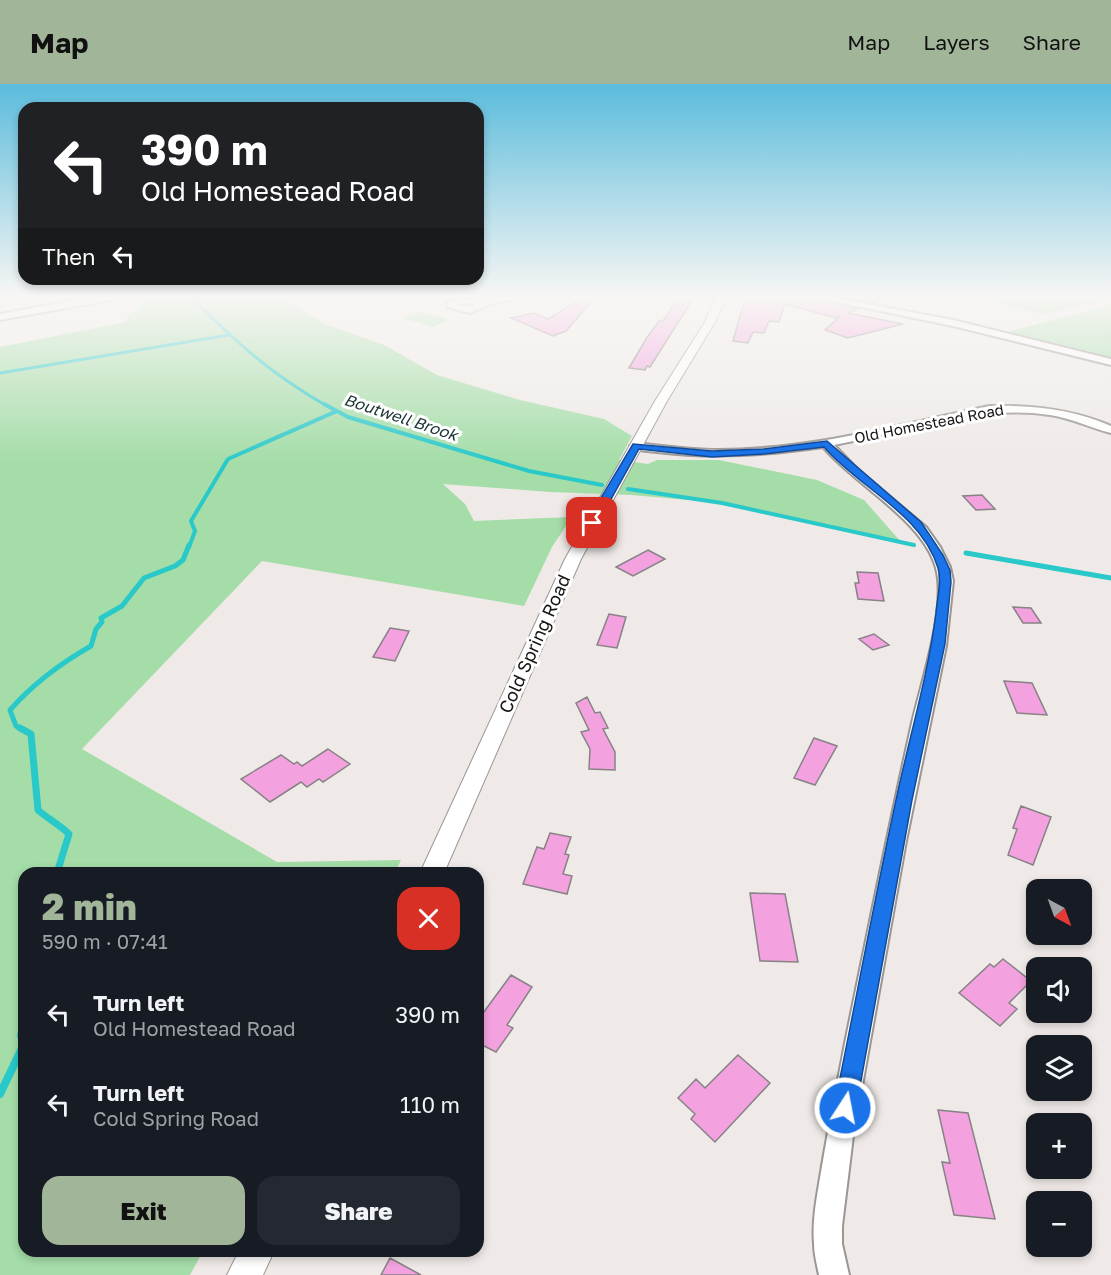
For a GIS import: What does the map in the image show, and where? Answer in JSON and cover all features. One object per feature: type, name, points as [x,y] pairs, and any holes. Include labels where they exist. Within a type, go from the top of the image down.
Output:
[{"type":"street","name":"Cold Spring Road","points":[[435,867],[573,559],[661,400],[691,352]]},
{"type":"street","points":[[1069,352],[1111,362]]},
{"type":"street","name":"Old Homestead Road","points":[[636,446],[712,454],[764,451],[827,444],[990,409],[1014,408],[1059,412],[1085,419],[1111,430]]},
{"type":"street","points":[[827,444],[840,460],[882,492],[917,524],[938,555],[944,570],[945,582],[938,644],[904,800],[841,1130],[832,1192],[828,1244],[834,1275]]},
{"type":"street","points":[[245,1275],[253,1257]]},
{"type":"green space","points":[[0,352],[396,352],[437,375],[520,400],[604,419],[632,436],[619,460],[648,464],[657,460],[719,460],[817,480],[864,500],[902,543],[722,503],[632,495],[443,484],[465,504],[474,521],[572,517],[552,547],[524,606],[262,561],[82,749],[277,862],[401,860],[398,867],[18,867],[18,1257],[200,1257],[190,1275],[0,1275]]},
{"type":"green space","points":[[1088,352],[1111,352],[1111,357]]},
{"type":"building","points":[[639,352],[660,352],[650,367],[647,366],[645,370],[629,368]]},
{"type":"building","points":[[982,495],[995,509],[976,510],[963,496]]},
{"type":"building","points":[[648,550],[665,559],[633,576],[616,567]]},
{"type":"building","points":[[857,572],[878,573],[884,601],[858,599],[855,583],[859,583]]},
{"type":"building","points":[[1013,607],[1031,608],[1041,623],[1023,623]]},
{"type":"building","points":[[609,614],[626,617],[617,648],[597,645]]},
{"type":"building","points":[[390,628],[409,631],[395,661],[373,657]]},
{"type":"building","points":[[874,634],[889,645],[873,650],[859,639]]},
{"type":"building","points":[[1004,681],[1032,683],[1047,715],[1017,713]]},
{"type":"building","points":[[587,697],[595,713],[600,712],[608,728],[603,729],[615,752],[615,770],[589,769],[590,749],[581,732],[589,730],[576,703]]},
{"type":"building","points":[[814,738],[837,746],[815,785],[794,778]]},
{"type":"building","points":[[328,749],[350,764],[323,782],[319,779],[307,787],[301,782],[270,802],[241,779],[281,755],[294,764],[297,762],[302,766]]},
{"type":"building","points":[[1021,806],[1051,817],[1033,865],[1008,855],[1017,829],[1013,828]]},
{"type":"building","points":[[550,833],[571,837],[565,854],[569,855],[563,874],[572,876],[567,894],[523,884],[537,847],[544,849]]},
{"type":"building","points":[[750,893],[785,894],[798,962],[760,961]]},
{"type":"building","points":[[1003,959],[1026,977],[1026,986],[1009,1003],[1017,1009],[1000,1026],[959,993],[990,964],[994,967]]},
{"type":"building","points":[[511,975],[532,987],[507,1025],[513,1028],[496,1052],[484,1046],[484,1012]]},
{"type":"building","points":[[738,1055],[770,1083],[715,1142],[691,1119],[695,1114],[678,1098],[696,1079],[705,1088]]},
{"type":"building","points":[[938,1110],[968,1113],[995,1219],[954,1215],[942,1162],[950,1163]]},
{"type":"building","points":[[390,1258],[421,1275],[381,1275]]},
{"type":"waterway","points":[[0,373],[129,352]]},
{"type":"waterway","name":"Boutwell Brook","points":[[249,352],[289,382],[327,406]]},
{"type":"waterway","name":"Boutwell Brook","points":[[324,404],[337,411]]},
{"type":"waterway","points":[[189,547],[195,531],[191,521],[228,459],[337,411]]},
{"type":"waterway","name":"Boutwell Brook","points":[[337,411],[348,417],[529,471],[602,485]]},
{"type":"waterway","name":"Boutwell Brook","points":[[628,489],[722,503],[914,545]]},
{"type":"waterway","points":[[23,730],[16,726],[10,710],[48,675],[91,646],[96,629],[102,622],[101,618],[122,606],[144,578],[175,566],[183,560],[189,545]]},
{"type":"waterway","name":"Boutwell Brook","points":[[966,553],[1111,578]]},
{"type":"waterway","points":[[20,728],[31,734],[38,810],[69,834],[59,867]]},
{"type":"waterway","points":[[0,1094],[18,1056]]},
{"type":"route","points":[[592,523],[636,446],[712,454],[827,444],[840,460],[882,492],[917,524],[938,555],[944,570],[945,595],[938,644],[904,800],[845,1108]]}]
